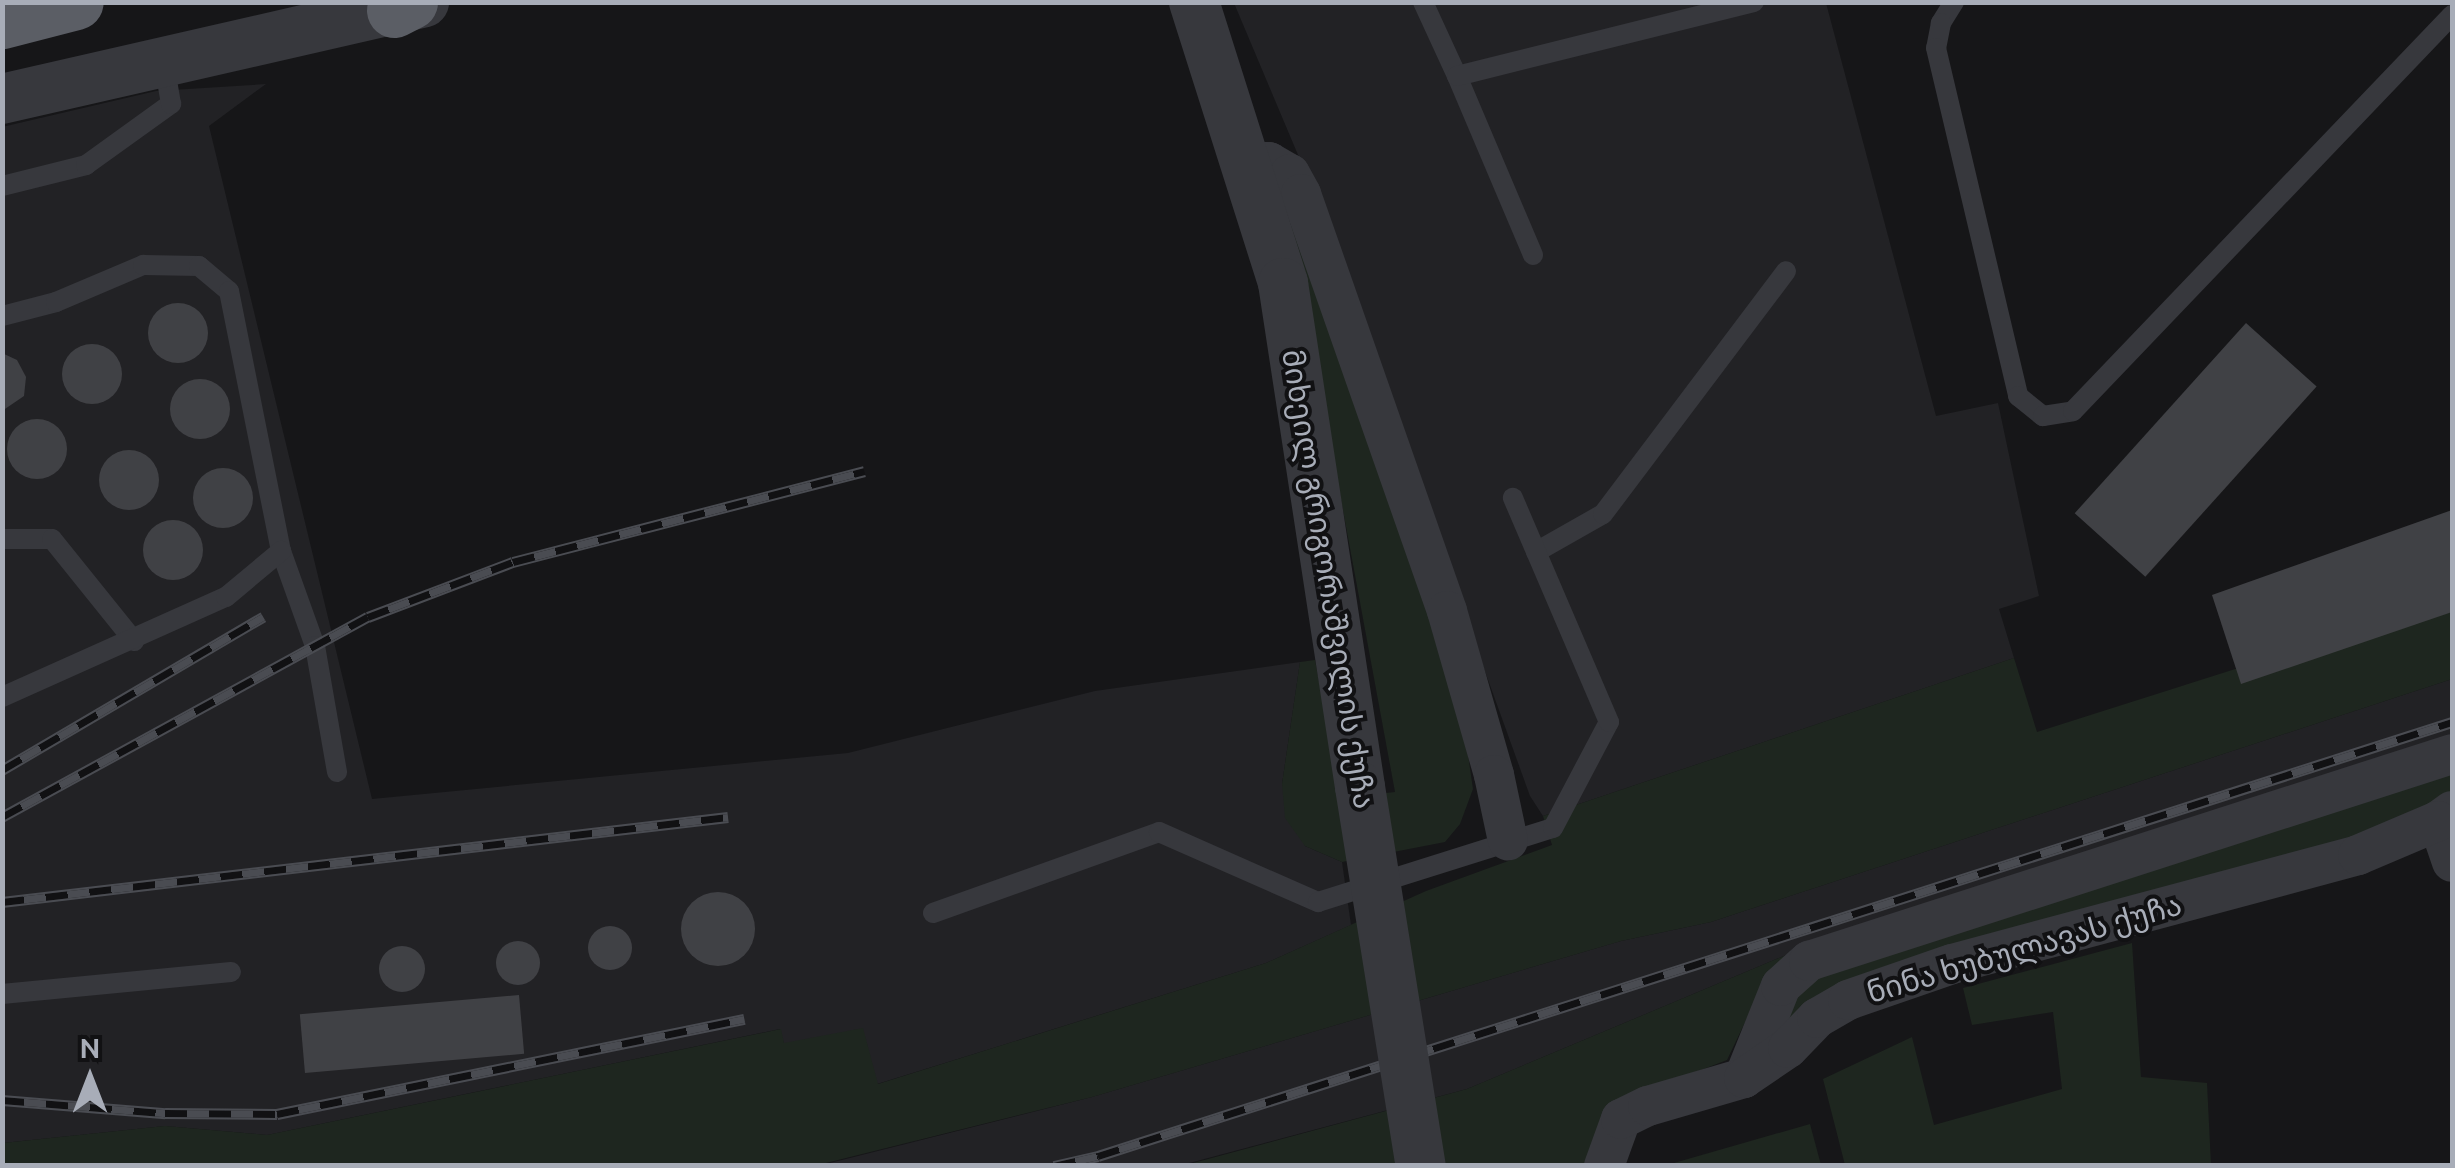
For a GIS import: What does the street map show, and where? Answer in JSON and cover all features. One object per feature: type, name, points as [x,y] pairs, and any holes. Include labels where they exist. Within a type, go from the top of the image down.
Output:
[{"type":"highway","points":[[2,21],[76,2]]},
{"type":"street","name":"მიხეილ გრიგორაშვილის ქუჩა","points":[[1194,2],[1283,282],[1421,1166]]},
{"type":"street","points":[[2,99],[409,5]]},
{"type":"street","points":[[1246,162],[1269,162],[1290,174],[1301,194],[1447,611],[1494,775],[1508,842]]},
{"type":"street","points":[[1744,1078],[1781,986],[1808,961],[2452,754]]},
{"type":"street","name":"ნინა ხუბულავას ქუჩა","points":[[1604,1166],[1622,1120],[1648,1106],[1744,1078],[1788,1048],[1817,1018],[1848,1000],[1952,964],[2358,855],[2445,816],[2452,862]]},
{"type":"lane","points":[[1422,2],[1533,255]]},
{"type":"lane","points":[[1456,76],[1754,2]]},
{"type":"lane","points":[[1954,2],[1941,23],[1936,48],[2018,396],[2043,416],[2073,411],[2452,15]]},
{"type":"lane","points":[[2,186],[86,166],[171,104],[164,60]]},
{"type":"lane","points":[[2,316],[56,302],[143,265],[199,266],[229,291],[281,551],[315,646],[337,772]]},
{"type":"lane","points":[[1536,552],[1604,514],[1786,271]]},
{"type":"lane","points":[[933,913],[1159,832],[1318,902],[1553,828],[1608,722],[1513,498]]},
{"type":"lane","points":[[2,539],[52,539],[134,641]]},
{"type":"lane","points":[[2,697],[226,598],[281,551]]},
{"type":"lane","points":[[2,994],[231,972]]},
{"type":"shaded area","points":[[1234,3],[1826,3],[1936,416],[1998,403],[2039,596],[1999,609],[2014,658],[1543,816],[1530,796],[1301,162]]},
{"type":"shaded area","points":[[266,84],[209,126],[372,799],[848,753],[1095,691],[1300,662],[1282,784],[1305,846],[1342,862],[1351,925],[1266,963],[877,1084],[784,1044],[780,1029],[267,1135],[165,1126],[3,1143],[2,127],[156,91]]},
{"type":"shaded area","points":[[1288,212],[1299,214],[1463,720],[1473,789],[1460,824],[1445,842],[1342,862],[1305,846],[1285,818],[1282,784],[1300,662],[1315,660],[1340,798],[1395,792]]},
{"type":"shaded area","points":[[2452,600],[2452,679],[1711,922],[1621,941],[1092,1097],[818,1165],[3,1166],[3,1143],[165,1126],[267,1135],[781,1029],[784,1043],[863,1028],[878,1084],[1266,963],[1426,891],[1552,845],[1543,816],[2014,658],[2037,732]]},
{"type":"shaded area","points":[[2452,679],[2452,737],[1791,953],[1467,1089],[1182,1165],[818,1166],[1092,1097],[1621,941],[1711,922]]},
{"type":"shaded area","points":[[2452,766],[2452,794],[2398,825],[1790,1031],[1785,1003],[1816,975]]},
{"type":"shaded area","points":[[2132,943],[2141,1077],[2207,1083],[2211,1165],[1845,1165],[1823,1079],[1912,1037],[1934,1125],[2062,1089],[2053,1012],[1972,1025],[1963,988]]},
{"type":"shaded area","points":[[1791,953],[1759,993],[1727,1060],[1639,1094],[1604,1116],[1585,1165],[1182,1166],[1467,1089]]},
{"type":"shaded area","points":[[1810,1124],[1821,1165],[1667,1165]]},
{"type":"building","points":[[178,303],[199,312],[208,333],[199,354],[178,363],[157,354],[148,333],[157,312]]},
{"type":"building","points":[[2246,323],[2317,387],[2145,577],[2075,513]]},
{"type":"building","points":[[92,344],[113,353],[122,374],[113,395],[92,404],[71,395],[62,374],[71,353]]},
{"type":"building","points":[[2,353],[17,360],[26,377],[24,396],[2,411]]},
{"type":"building","points":[[200,379],[221,388],[230,409],[221,430],[200,439],[179,430],[170,409],[179,388]]},
{"type":"building","points":[[37,419],[58,428],[67,449],[58,470],[37,479],[16,470],[7,449],[16,428]]},
{"type":"building","points":[[129,450],[150,459],[159,480],[150,501],[129,510],[108,501],[99,480],[108,459]]},
{"type":"building","points":[[223,468],[244,477],[253,498],[244,519],[223,528],[202,519],[193,498],[202,477]]},
{"type":"building","points":[[2452,510],[2452,612],[2241,684],[2212,595]]},
{"type":"building","points":[[173,520],[194,529],[203,550],[194,571],[173,580],[152,571],[143,550],[152,529]]},
{"type":"building","points":[[718,892],[744,903],[755,929],[744,955],[718,966],[692,955],[681,929],[692,903]]},
{"type":"building","points":[[610,926],[626,932],[632,948],[626,964],[610,970],[594,964],[588,948],[594,932]]},
{"type":"building","points":[[518,941],[534,947],[540,963],[534,979],[518,985],[502,979],[496,963],[502,947]]},
{"type":"building","points":[[402,946],[419,952],[425,969],[419,986],[402,992],[385,986],[379,969],[385,952]]},
{"type":"building","points":[[519,995],[524,1054],[305,1073],[300,1014]]},
{"type":"railway","points":[[2,817],[368,617],[513,562],[864,471]]},
{"type":"railway","points":[[2,770],[263,617]]},
{"type":"railway","points":[[1054,1166],[1098,1156],[2452,722]]},
{"type":"railway","points":[[2,902],[728,817]]},
{"type":"railway","points":[[2,1100],[165,1113],[277,1114],[744,1019]]}]
